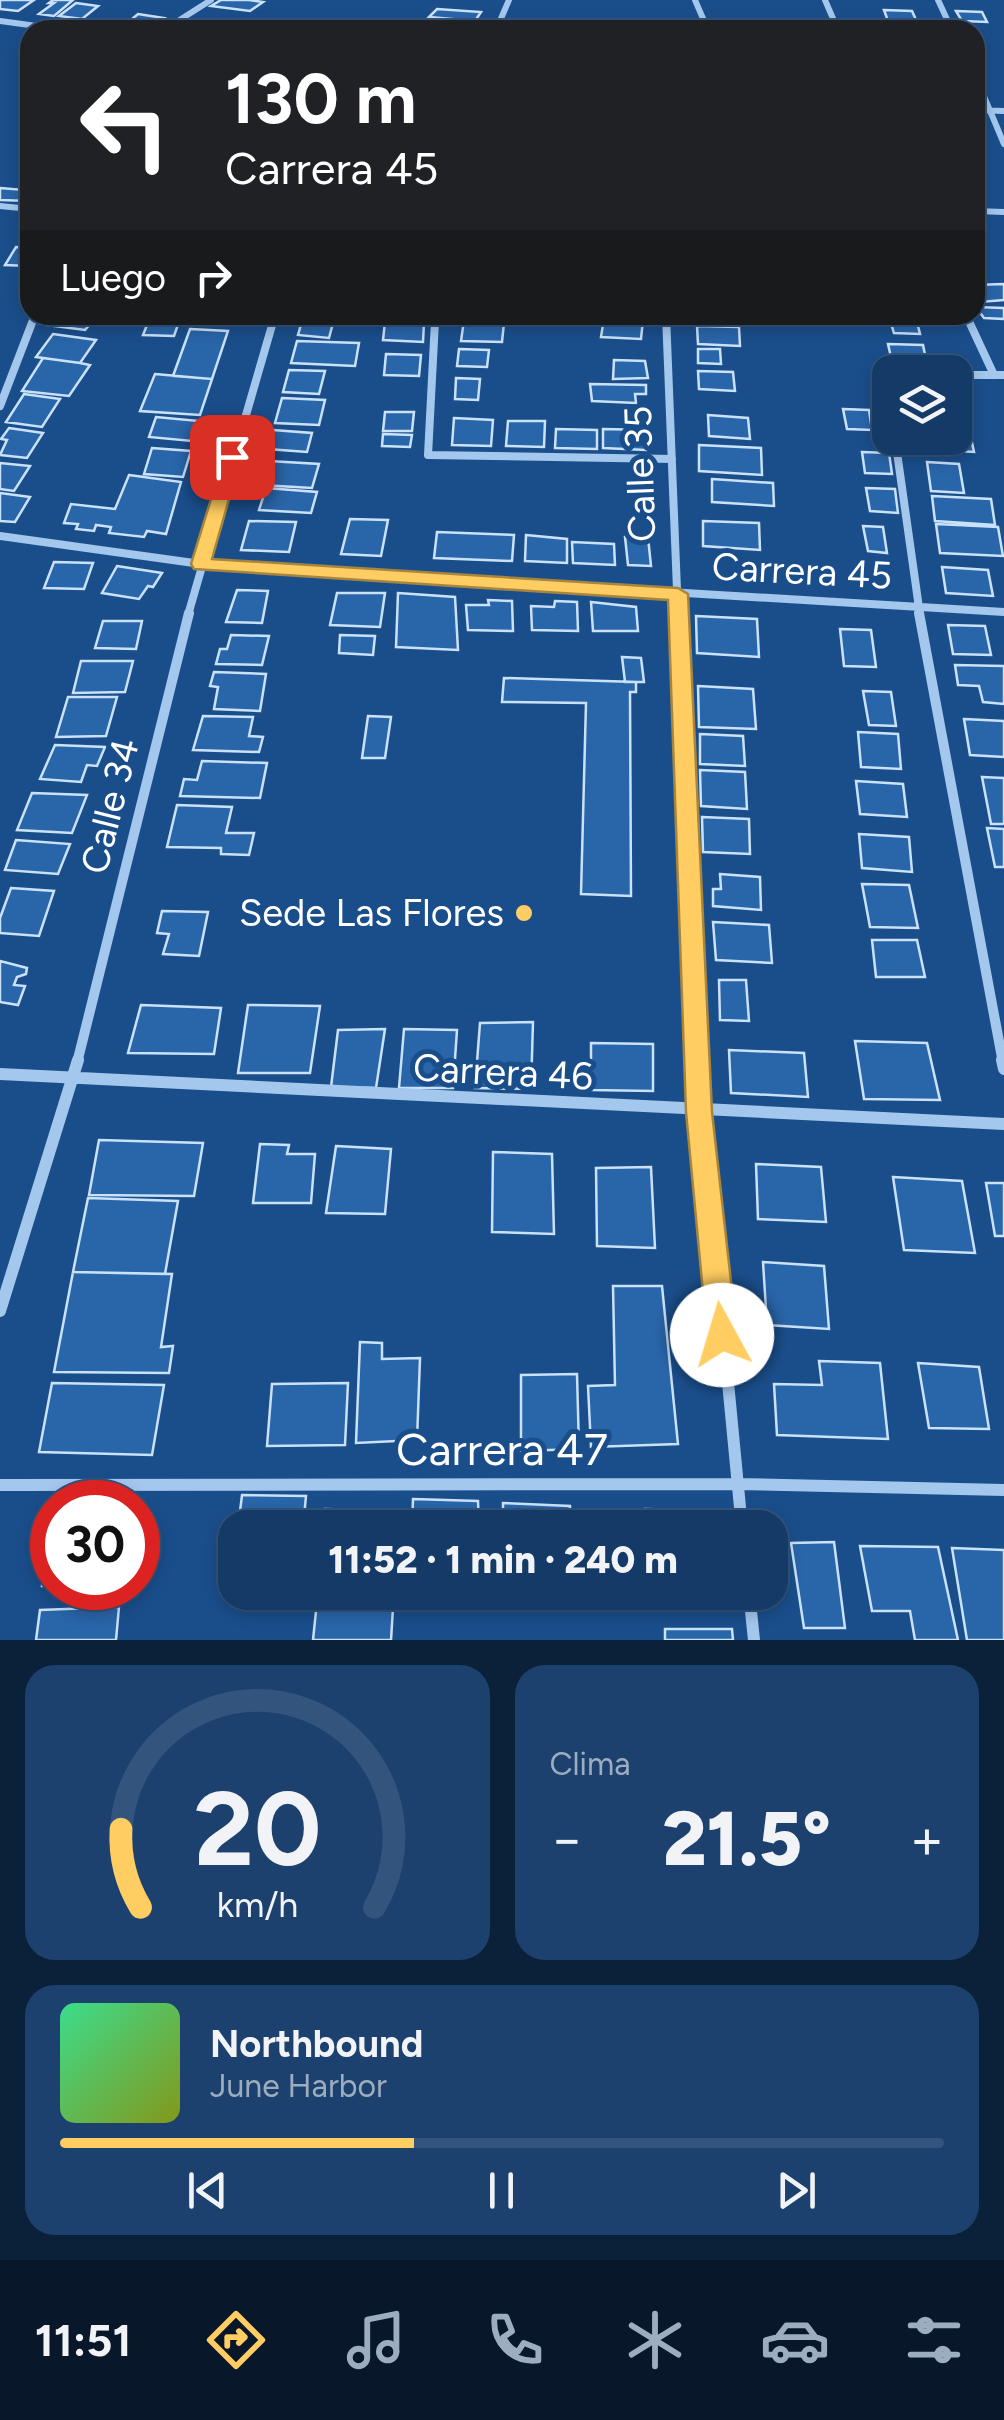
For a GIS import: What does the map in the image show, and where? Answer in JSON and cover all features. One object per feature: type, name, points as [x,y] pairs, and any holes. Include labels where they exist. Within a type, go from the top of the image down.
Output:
[{"type":"street","points":[[180,20],[211,0]]},
{"type":"street","points":[[985,96],[1004,144]]},
{"type":"street","points":[[985,110],[1004,111]]},
{"type":"street","points":[[0,406],[30,325]]},
{"type":"street","name":"Calle 34","points":[[0,1311],[73,1080],[201,564],[272,325]]},
{"type":"street","points":[[436,325],[428,455],[672,459]]},
{"type":"street","name":"Calle 35","points":[[666,325],[699,1112],[740,1510]]},
{"type":"street","points":[[971,325],[994,375]]},
{"type":"street","points":[[972,375],[1004,375]]},
{"type":"street","points":[[897,455],[918,608],[1004,1069]]},
{"type":"street","name":"Carrera 45","points":[[0,536],[201,564],[1004,612]]},
{"type":"street","name":"Carrera 46","points":[[0,1074],[699,1112],[1004,1124]]},
{"type":"street","name":"Carrera 47","points":[[0,1485],[738,1484],[1004,1490]]},
{"type":"street","points":[[751,1610],[754,1640]]},
{"type":"building","points":[[0,0],[34,0],[18,11],[0,9]]},
{"type":"building","points":[[53,0],[73,0],[54,16],[39,14]]},
{"type":"building","points":[[221,0],[263,2],[250,11],[211,6]]},
{"type":"building","points":[[76,3],[98,6],[82,19],[59,16]]},
{"type":"building","points":[[437,9],[481,12],[476,20],[429,17]]},
{"type":"building","points":[[884,10],[912,11],[916,20],[888,20]]},
{"type":"building","points":[[956,11],[982,12],[987,22],[985,20],[961,20]]},
{"type":"building","points":[[138,14],[164,18],[162,20],[131,20]]},
{"type":"building","points":[[0,188],[20,190],[20,201],[0,200]]},
{"type":"building","points":[[16,247],[20,247],[20,266],[5,265]]},
{"type":"building","points":[[1004,284],[1004,300],[985,302],[985,285]]},
{"type":"building","points":[[985,307],[1004,308],[1004,319],[985,318]]},
{"type":"building","points":[[47,325],[89,325],[85,330]]},
{"type":"building","points":[[147,325],[178,325],[174,336],[143,335]]},
{"type":"building","points":[[301,325],[332,325],[329,338],[298,335]]},
{"type":"building","points":[[385,325],[424,325],[423,342],[383,340]]},
{"type":"building","points":[[463,325],[504,325],[502,342],[461,341]]},
{"type":"building","points":[[603,325],[642,325],[641,339],[601,337]]},
{"type":"building","points":[[892,325],[918,325],[920,334],[894,333]]},
{"type":"building","points":[[697,326],[739,327],[740,346],[698,344]]},
{"type":"building","points":[[190,329],[228,331],[212,379],[173,376]]},
{"type":"building","points":[[53,334],[96,340],[80,363],[36,357]]},
{"type":"building","points":[[297,341],[359,343],[355,366],[291,363]]},
{"type":"building","points":[[888,344],[923,345],[925,355],[890,355]]},
{"type":"building","points":[[459,349],[489,350],[487,367],[457,366]]},
{"type":"building","points":[[698,349],[720,349],[721,364],[698,363]]},
{"type":"building","points":[[386,354],[421,355],[419,376],[384,375]]},
{"type":"building","points":[[43,358],[90,365],[69,396],[22,391]]},
{"type":"building","points":[[614,360],[645,361],[648,378],[613,379]]},
{"type":"building","points":[[289,370],[325,371],[319,394],[283,392]]},
{"type":"building","points":[[698,371],[733,372],[735,391],[699,389]]},
{"type":"building","points":[[155,374],[212,379],[200,415],[140,411]]},
{"type":"building","points":[[456,378],[480,379],[478,400],[455,399]]},
{"type":"building","points":[[590,384],[646,385],[646,394],[635,394],[636,403],[592,401]]},
{"type":"building","points":[[24,394],[60,399],[42,427],[6,422]]},
{"type":"building","points":[[282,398],[325,400],[319,425],[275,423]]},
{"type":"building","points":[[843,409],[869,410],[872,430],[847,429]]},
{"type":"building","points":[[385,412],[414,412],[412,431],[383,431]]},
{"type":"building","points":[[708,415],[748,418],[750,439],[709,436]]},
{"type":"building","points":[[156,417],[199,421],[192,441],[149,437]]},
{"type":"building","points":[[454,418],[493,420],[491,446],[452,445]]},
{"type":"building","points":[[508,421],[545,421],[544,447],[506,446]]},
{"type":"building","points":[[9,428],[43,433],[27,458],[0,455],[7,440],[1,439]]},
{"type":"building","points":[[556,429],[597,430],[597,449],[555,448]]},
{"type":"building","points":[[603,429],[646,430],[646,450],[603,448]]},
{"type":"building","points":[[273,430],[312,433],[307,452],[268,449]]},
{"type":"building","points":[[383,434],[412,435],[410,447],[382,446]]},
{"type":"building","points":[[699,445],[761,448],[762,475],[699,471]]},
{"type":"building","points":[[152,448],[191,451],[183,477],[144,474]]},
{"type":"building","points":[[862,452],[889,455],[892,474],[865,473]]},
{"type":"building","points":[[269,461],[319,464],[312,488],[261,485]]},
{"type":"building","points":[[927,462],[959,464],[964,493],[931,491]]},
{"type":"building","points":[[0,463],[30,466],[14,491],[0,489]]},
{"type":"building","points":[[129,475],[181,482],[166,534],[147,531],[144,537],[109,533],[111,527],[96,525],[94,531],[64,523],[71,504],[115,509]]},
{"type":"building","points":[[712,479],[773,483],[774,506],[712,502]]},
{"type":"building","points":[[266,488],[317,492],[311,513],[259,510]]},
{"type":"building","points":[[866,488],[895,489],[898,513],[870,511]]},
{"type":"building","points":[[0,493],[30,497],[15,522],[0,521]]},
{"type":"building","points":[[932,496],[991,499],[995,525],[935,521]]},
{"type":"building","points":[[350,519],[388,520],[381,556],[341,554]]},
{"type":"building","points":[[249,521],[296,522],[289,552],[241,550]]},
{"type":"building","points":[[703,521],[759,523],[760,550],[703,546]]},
{"type":"building","points":[[936,524],[998,527],[1003,556],[940,553]]},
{"type":"building","points":[[863,526],[883,527],[887,553],[868,551]]},
{"type":"building","points":[[437,532],[514,535],[512,561],[434,558]]},
{"type":"building","points":[[526,535],[567,539],[567,563],[525,561]]},
{"type":"building","points":[[625,537],[648,537],[651,566],[628,565]]},
{"type":"building","points":[[572,542],[614,544],[615,565],[573,563]]},
{"type":"building","points":[[54,562],[93,563],[84,589],[44,588]]},
{"type":"building","points":[[117,566],[162,573],[139,599],[102,593]]},
{"type":"building","points":[[942,567],[988,570],[993,596],[946,593]]},
{"type":"building","points":[[237,590],[268,591],[262,623],[226,622]]},
{"type":"building","points":[[337,593],[385,593],[380,627],[330,625]]},
{"type":"building","points":[[398,593],[455,597],[458,650],[396,647]]},
{"type":"building","points":[[488,600],[512,601],[513,631],[468,630],[466,605],[489,605]]},
{"type":"building","points":[[555,601],[577,602],[578,631],[532,630],[531,606],[554,607]]},
{"type":"building","points":[[591,602],[636,607],[638,631],[593,631]]},
{"type":"building","points":[[696,616],[757,619],[759,657],[697,653]]},
{"type":"building","points":[[103,621],[142,621],[136,649],[95,648]]},
{"type":"building","points":[[948,625],[985,626],[991,655],[953,654]]},
{"type":"building","points":[[840,629],[871,630],[876,667],[844,666]]},
{"type":"building","points":[[231,635],[269,636],[262,665],[216,664],[220,649],[227,649]]},
{"type":"building","points":[[340,635],[375,636],[373,655],[339,653]]},
{"type":"building","points":[[622,657],[641,658],[644,682],[625,682]]},
{"type":"building","points":[[81,661],[133,661],[125,692],[73,693]]},
{"type":"building","points":[[955,665],[1004,666],[1004,704],[983,702],[979,686],[958,685]]},
{"type":"building","points":[[214,672],[266,674],[260,711],[214,709],[218,687],[210,686]]},
{"type":"building","points":[[504,678],[636,682],[636,692],[630,692],[631,896],[581,894],[586,703],[502,702]]},
{"type":"building","points":[[698,686],[753,689],[756,729],[699,727]]},
{"type":"building","points":[[863,691],[891,692],[896,726],[869,725]]},
{"type":"building","points":[[68,697],[117,697],[106,736],[56,737]]},
{"type":"building","points":[[203,716],[253,717],[249,736],[263,737],[259,752],[193,750]]},
{"type":"building","points":[[368,716],[391,717],[385,758],[362,758]]},
{"type":"building","points":[[964,719],[1004,721],[1004,757],[970,755]]},
{"type":"building","points":[[858,732],[898,734],[901,769],[861,767]]},
{"type":"building","points":[[700,734],[743,736],[745,766],[700,764]]},
{"type":"building","points":[[55,745],[105,747],[97,766],[87,765],[81,782],[40,779]]},
{"type":"building","points":[[202,761],[267,763],[260,798],[180,796],[184,779],[197,780]]},
{"type":"building","points":[[700,770],[745,772],[747,809],[701,806]]},
{"type":"building","points":[[982,777],[1004,778],[1004,824],[991,824]]},
{"type":"building","points":[[856,781],[903,784],[907,817],[860,814]]},
{"type":"building","points":[[32,793],[87,795],[72,833],[17,830]]},
{"type":"building","points":[[177,805],[232,807],[226,833],[254,833],[249,855],[221,854],[221,848],[167,847]]},
{"type":"building","points":[[702,817],[749,819],[750,854],[703,852]]},
{"type":"building","points":[[987,828],[1004,829],[1004,867],[995,867]]},
{"type":"building","points":[[859,834],[909,837],[912,872],[862,868]]},
{"type":"building","points":[[16,840],[70,844],[58,874],[5,870]]},
{"type":"building","points":[[720,874],[760,877],[761,910],[713,906],[713,889],[721,889]]},
{"type":"building","points":[[862,884],[909,885],[918,928],[870,927]]},
{"type":"building","points":[[11,888],[54,891],[39,936],[0,933],[0,918]]},
{"type":"building","points":[[162,911],[208,912],[199,956],[163,954],[169,934],[157,933]]},
{"type":"building","points":[[713,922],[769,925],[772,963],[716,960]]},
{"type":"building","points":[[872,940],[917,940],[925,977],[876,977]]},
{"type":"building","points":[[0,961],[27,968],[14,985],[25,986],[18,1005],[0,1002]]},
{"type":"building","points":[[719,980],[746,980],[749,1021],[720,1020]]},
{"type":"building","points":[[141,1005],[221,1008],[214,1054],[128,1053]]},
{"type":"building","points":[[248,1005],[320,1006],[310,1073],[238,1073]]},
{"type":"building","points":[[533,1022],[531,1089],[475,1088],[480,1023]]},
{"type":"building","points":[[385,1029],[376,1088],[331,1087],[338,1030]]},
{"type":"building","points":[[404,1029],[457,1030],[453,1088],[399,1088]]},
{"type":"building","points":[[855,1041],[927,1043],[940,1100],[864,1099]]},
{"type":"building","points":[[591,1043],[653,1044],[653,1091],[591,1090]]},
{"type":"building","points":[[729,1050],[804,1053],[808,1097],[731,1093]]},
{"type":"building","points":[[99,1140],[203,1143],[194,1196],[89,1195]]},
{"type":"building","points":[[260,1144],[289,1145],[287,1154],[315,1154],[311,1203],[253,1203]]},
{"type":"building","points":[[336,1146],[391,1149],[385,1214],[326,1213]]},
{"type":"building","points":[[493,1152],[552,1154],[554,1234],[492,1232]]},
{"type":"building","points":[[756,1164],[821,1167],[826,1222],[758,1219]]},
{"type":"building","points":[[651,1167],[655,1248],[597,1246],[596,1168]]},
{"type":"building","points":[[893,1177],[962,1181],[975,1253],[904,1250]]},
{"type":"building","points":[[986,1183],[1004,1183],[1004,1236],[995,1236]]},
{"type":"building","points":[[88,1198],[178,1201],[165,1274],[73,1272]]},
{"type":"building","points":[[763,1262],[824,1266],[829,1329],[767,1325]]},
{"type":"building","points":[[73,1272],[172,1274],[161,1347],[173,1346],[169,1373],[54,1372]]},
{"type":"building","points":[[613,1286],[662,1286],[678,1444],[591,1447],[588,1386],[615,1385]]},
{"type":"building","points":[[360,1342],[382,1343],[382,1359],[420,1358],[417,1440],[356,1443]]},
{"type":"building","points":[[819,1361],[880,1363],[888,1439],[777,1435],[774,1384],[822,1385]]},
{"type":"building","points":[[918,1363],[979,1367],[989,1429],[929,1428]]},
{"type":"building","points":[[577,1374],[579,1449],[521,1451],[521,1375]]},
{"type":"building","points":[[52,1383],[164,1385],[152,1455],[39,1452]]},
{"type":"building","points":[[348,1383],[345,1445],[267,1446],[272,1384]]},
{"type":"building","points":[[242,1495],[306,1496],[305,1510],[240,1510]]},
{"type":"building","points":[[413,1499],[478,1501],[478,1510],[413,1510]]},
{"type":"building","points":[[503,1503],[570,1506],[570,1510],[503,1510]]},
{"type":"building","points":[[834,1542],[845,1628],[804,1628],[791,1543]]},
{"type":"building","points":[[860,1546],[938,1547],[958,1640],[915,1640],[910,1611],[872,1611]]},
{"type":"building","points":[[952,1548],[1004,1550],[1004,1640],[967,1640]]},
{"type":"building","points":[[40,1610],[119,1610],[116,1640],[36,1640]]},
{"type":"building","points":[[316,1610],[393,1610],[391,1640],[313,1640]]},
{"type":"building","points":[[665,1629],[732,1629],[733,1640],[665,1640]]},
{"type":"place","name":"Sede Las Flores","points":[[524,913]]},
{"type":"route","points":[[232,457],[201,564],[678,594],[699,1112],[722,1335]]}]
